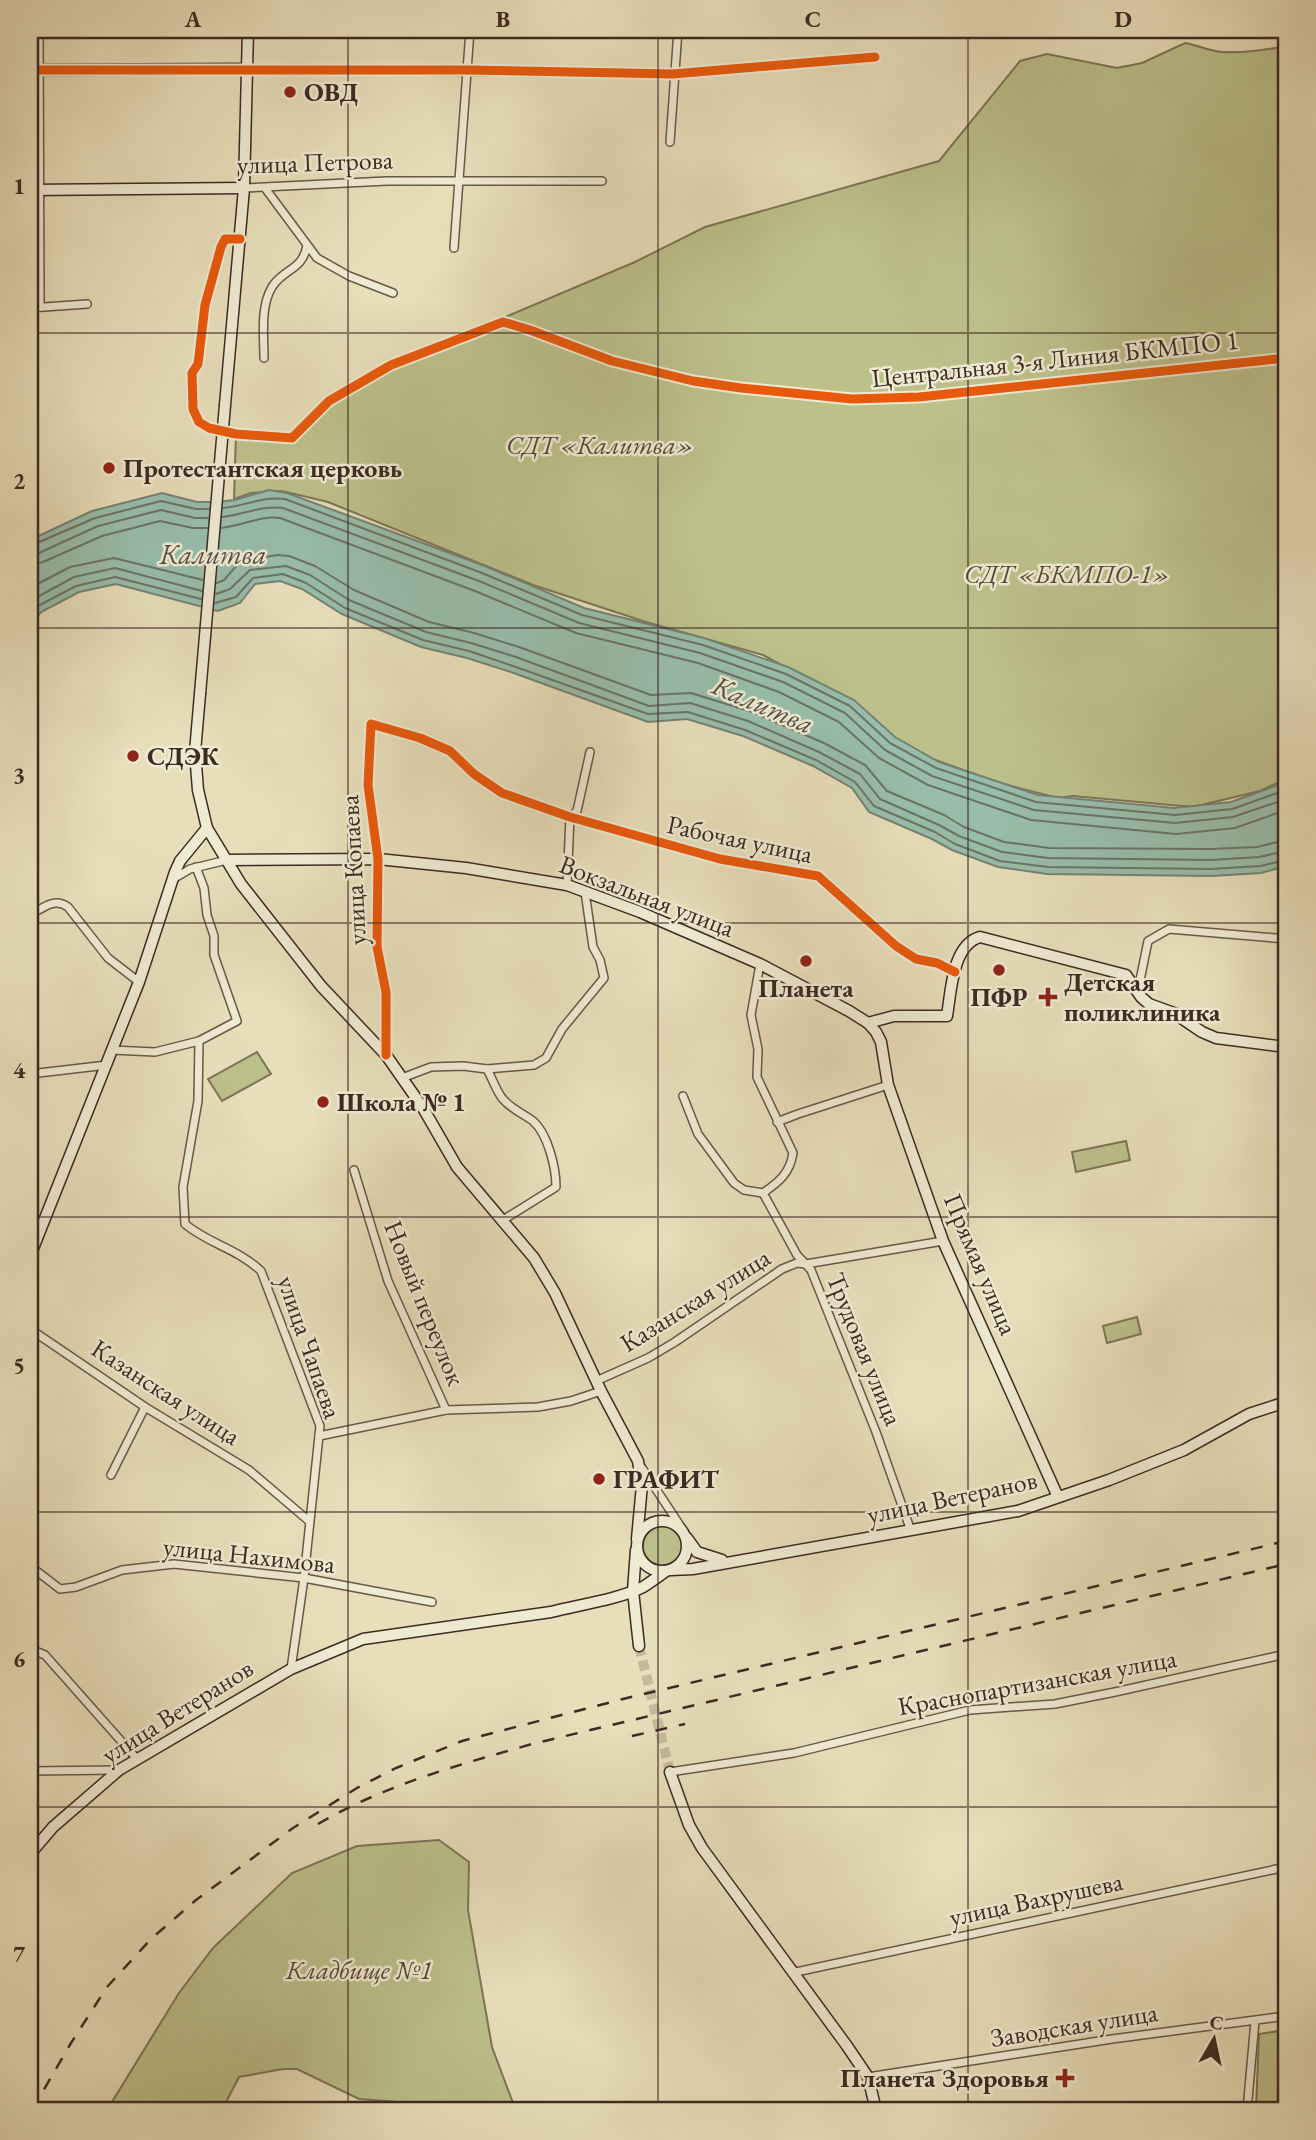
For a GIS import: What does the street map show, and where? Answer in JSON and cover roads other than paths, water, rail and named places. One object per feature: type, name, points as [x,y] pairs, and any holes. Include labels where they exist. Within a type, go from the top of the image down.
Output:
[{"type":"main road","points":[[248,30],[244,187],[195,752],[198,790],[206,828],[244,888],[321,986],[386,1055],[423,1108],[457,1167],[534,1258],[555,1293],[598,1386],[638,1461],[642,1485],[633,1591],[639,1646]]},
{"type":"main road","points":[[34,70],[248,69]]},
{"type":"main road","name":"улица Петрова","points":[[34,190],[244,187]]},
{"type":"main road","points":[[30,1256],[139,982],[172,879],[180,861],[206,828]]},
{"type":"main road","name":"Вокзальная улица","points":[[227,860],[378,859],[466,868],[567,885],[640,912],[760,964],[868,1023],[881,1042]]},
{"type":"main road","points":[[868,1023],[894,1016],[947,1016],[955,972],[964,947],[970,939],[980,937],[1126,975],[1140,997],[1149,1004],[1174,1013],[1216,1038],[1286,1047]]},
{"type":"main road","name":"Прямая улица","points":[[881,1042],[888,1085],[943,1241],[1058,1497]]},
{"type":"main road","name":"улица Ветеранов","points":[[30,1854],[53,1827],[119,1770],[291,1669],[363,1639],[551,1612],[633,1591],[668,1570],[693,1569],[1018,1511],[1109,1480],[1184,1450],[1249,1414],[1286,1402]]},
{"type":"main road","points":[[685,1534],[685,1557],[668,1570],[652,1569],[646,1566],[638,1555],[637,1544],[646,1526],[661,1520],[677,1525],[685,1534],[697,1552],[732,1561]]},
{"type":"main road","points":[[670,1772],[689,1825],[702,1848],[796,1972],[868,2077],[876,2110]]},
{"type":"street","points":[[39,30],[34,70],[34,190],[40,307]]},
{"type":"street","points":[[454,248],[470,30]]},
{"type":"street","points":[[670,142],[677,30]]},
{"type":"street","points":[[248,69],[673,74],[875,57]]},
{"type":"street","name":"улица Петрова","points":[[244,187],[387,181],[602,181]]},
{"type":"street","points":[[265,188],[317,258],[339,271],[393,293]]},
{"type":"street","name":"Центральная 3-я Линия БКМПО 1","points":[[240,239],[225,239],[221,247],[205,305],[198,364],[192,373],[193,409],[199,422],[209,428],[236,434],[292,438],[329,401],[345,391],[391,366],[502,322],[612,360],[693,381],[852,399],[919,397],[1286,358]]},
{"type":"street","points":[[264,358],[265,311],[272,288],[281,276],[301,263],[307,246]]},
{"type":"street","points":[[30,308],[87,304]]},
{"type":"street","name":"Рабочая улица","points":[[371,724],[420,738],[450,751],[474,774],[502,793],[570,817],[720,859],[818,876],[897,946],[916,959],[937,963],[955,972]]},
{"type":"street","name":"улица Копаева","points":[[371,724],[368,785],[378,859],[377,947],[386,992],[386,1055]]},
{"type":"street","points":[[567,885],[570,817],[577,811],[590,752]]},
{"type":"street","points":[[172,879],[196,867],[227,860]]},
{"type":"street","points":[[112,1050],[155,1052],[199,1041],[237,1021],[214,955],[215,936],[207,915],[204,888],[196,867]]},
{"type":"street","points":[[402,1078],[431,1067],[463,1066],[487,1069],[534,1065],[546,1058],[562,1030],[604,978],[603,967],[593,947],[585,892]]},
{"type":"street","points":[[30,915],[53,902],[62,903],[108,958],[139,982]]},
{"type":"street","points":[[1138,990],[1148,941],[1169,929],[1286,939]]},
{"type":"street","points":[[683,1096],[698,1134],[734,1183],[744,1190],[763,1193],[779,1182],[791,1166],[793,1153],[757,1077],[758,1049],[751,1015],[760,964]]},
{"type":"street","name":"улица Чапаева","points":[[199,1041],[198,1101],[183,1187],[185,1224],[195,1233],[247,1258],[261,1271],[320,1426],[304,1578],[291,1669]]},
{"type":"street","points":[[30,1074],[107,1065]]},
{"type":"street","points":[[487,1069],[501,1097],[543,1133],[556,1177],[556,1187],[503,1220]]},
{"type":"street","points":[[777,1122],[888,1085]]},
{"type":"street","name":"Новый переулок","points":[[354,1170],[388,1281],[446,1410]]},
{"type":"street","name":"Трудовая улица","points":[[763,1193],[797,1255],[811,1270],[876,1432],[911,1531]]},
{"type":"street","name":"Казанская улица","points":[[319,1436],[446,1410],[538,1407],[571,1401],[675,1342],[782,1269],[797,1263],[806,1264],[943,1241]]},
{"type":"street","name":"Казанская улица","points":[[30,1329],[145,1407],[249,1470],[309,1521]]},
{"type":"street","points":[[111,1475],[145,1407]]},
{"type":"street","points":[[638,1461],[685,1534]]},
{"type":"street","name":"улица Нахимова","points":[[30,1566],[60,1589],[76,1587],[122,1570],[174,1564],[304,1578],[432,1602]]},
{"type":"street","points":[[30,1649],[45,1655],[137,1759]]},
{"type":"street","name":"Краснопартизанская улица","points":[[670,1772],[794,1753],[970,1710],[1067,1702],[1286,1654]]},
{"type":"street","points":[[30,1771],[119,1770]]},
{"type":"street","name":"улица Вахрушева","points":[[796,1972],[1286,1867]]},
{"type":"street","name":"Заводская улица","points":[[868,2077],[1112,2039],[1286,2016]]},
{"type":"street","points":[[1247,2110],[1255,2021]]},
{"type":"water","name":"Калитва","points":[[269,490],[287,493],[485,566],[584,608],[704,638],[788,667],[854,700],[895,737],[939,762],[1038,795],[1174,808],[1231,802],[1286,782],[1286,866],[1261,873],[1212,876],[1047,874],[998,867],[952,850],[869,812],[852,788],[813,766],[743,736],[687,719],[648,722],[511,672],[421,647],[342,614],[302,589],[280,581],[255,584],[240,603],[218,611],[116,584],[79,592],[41,612],[30,625],[30,540],[92,511],[162,493],[197,502],[216,502],[235,500]]},
{"type":"tunnel","points":[[639,1646],[670,1772]]},
{"type":"railway","points":[[32,2110],[107,1987],[151,1939],[196,1900],[293,1828],[357,1788],[396,1768],[462,1741],[623,1699],[1286,1541]]},
{"type":"railway","points":[[318,1824],[396,1787],[449,1768],[532,1744],[1286,1564]]},
{"type":"railway","points":[[632,1736],[685,1724]]},
{"type":"place","name":"ОВД","points":[[290,92]]},
{"type":"place","name":"Протестантская церковь","points":[[109,468]]},
{"type":"place","name":"СДЭК","points":[[133,756]]},
{"type":"place","name":"Планета","points":[[806,961]]},
{"type":"place","name":"ПФР","points":[[999,970]]},
{"type":"place","name":"Детская поликлиника","points":[[1048,997]]},
{"type":"place","name":"Школа № 1","points":[[323,1102]]},
{"type":"place","name":"ГРАФИТ","points":[[599,1479]]},
{"type":"place","name":"Планета Здоровья","points":[[1065,2078]]},
{"type":"park label","name":"СДТ «Калитва»","points":[[600,445]]},
{"type":"park label","name":"СДТ «БКМПО-1»","points":[[1067,574]]},
{"type":"park label","name":"Кладбище №1","points":[[359,1970]]}]
